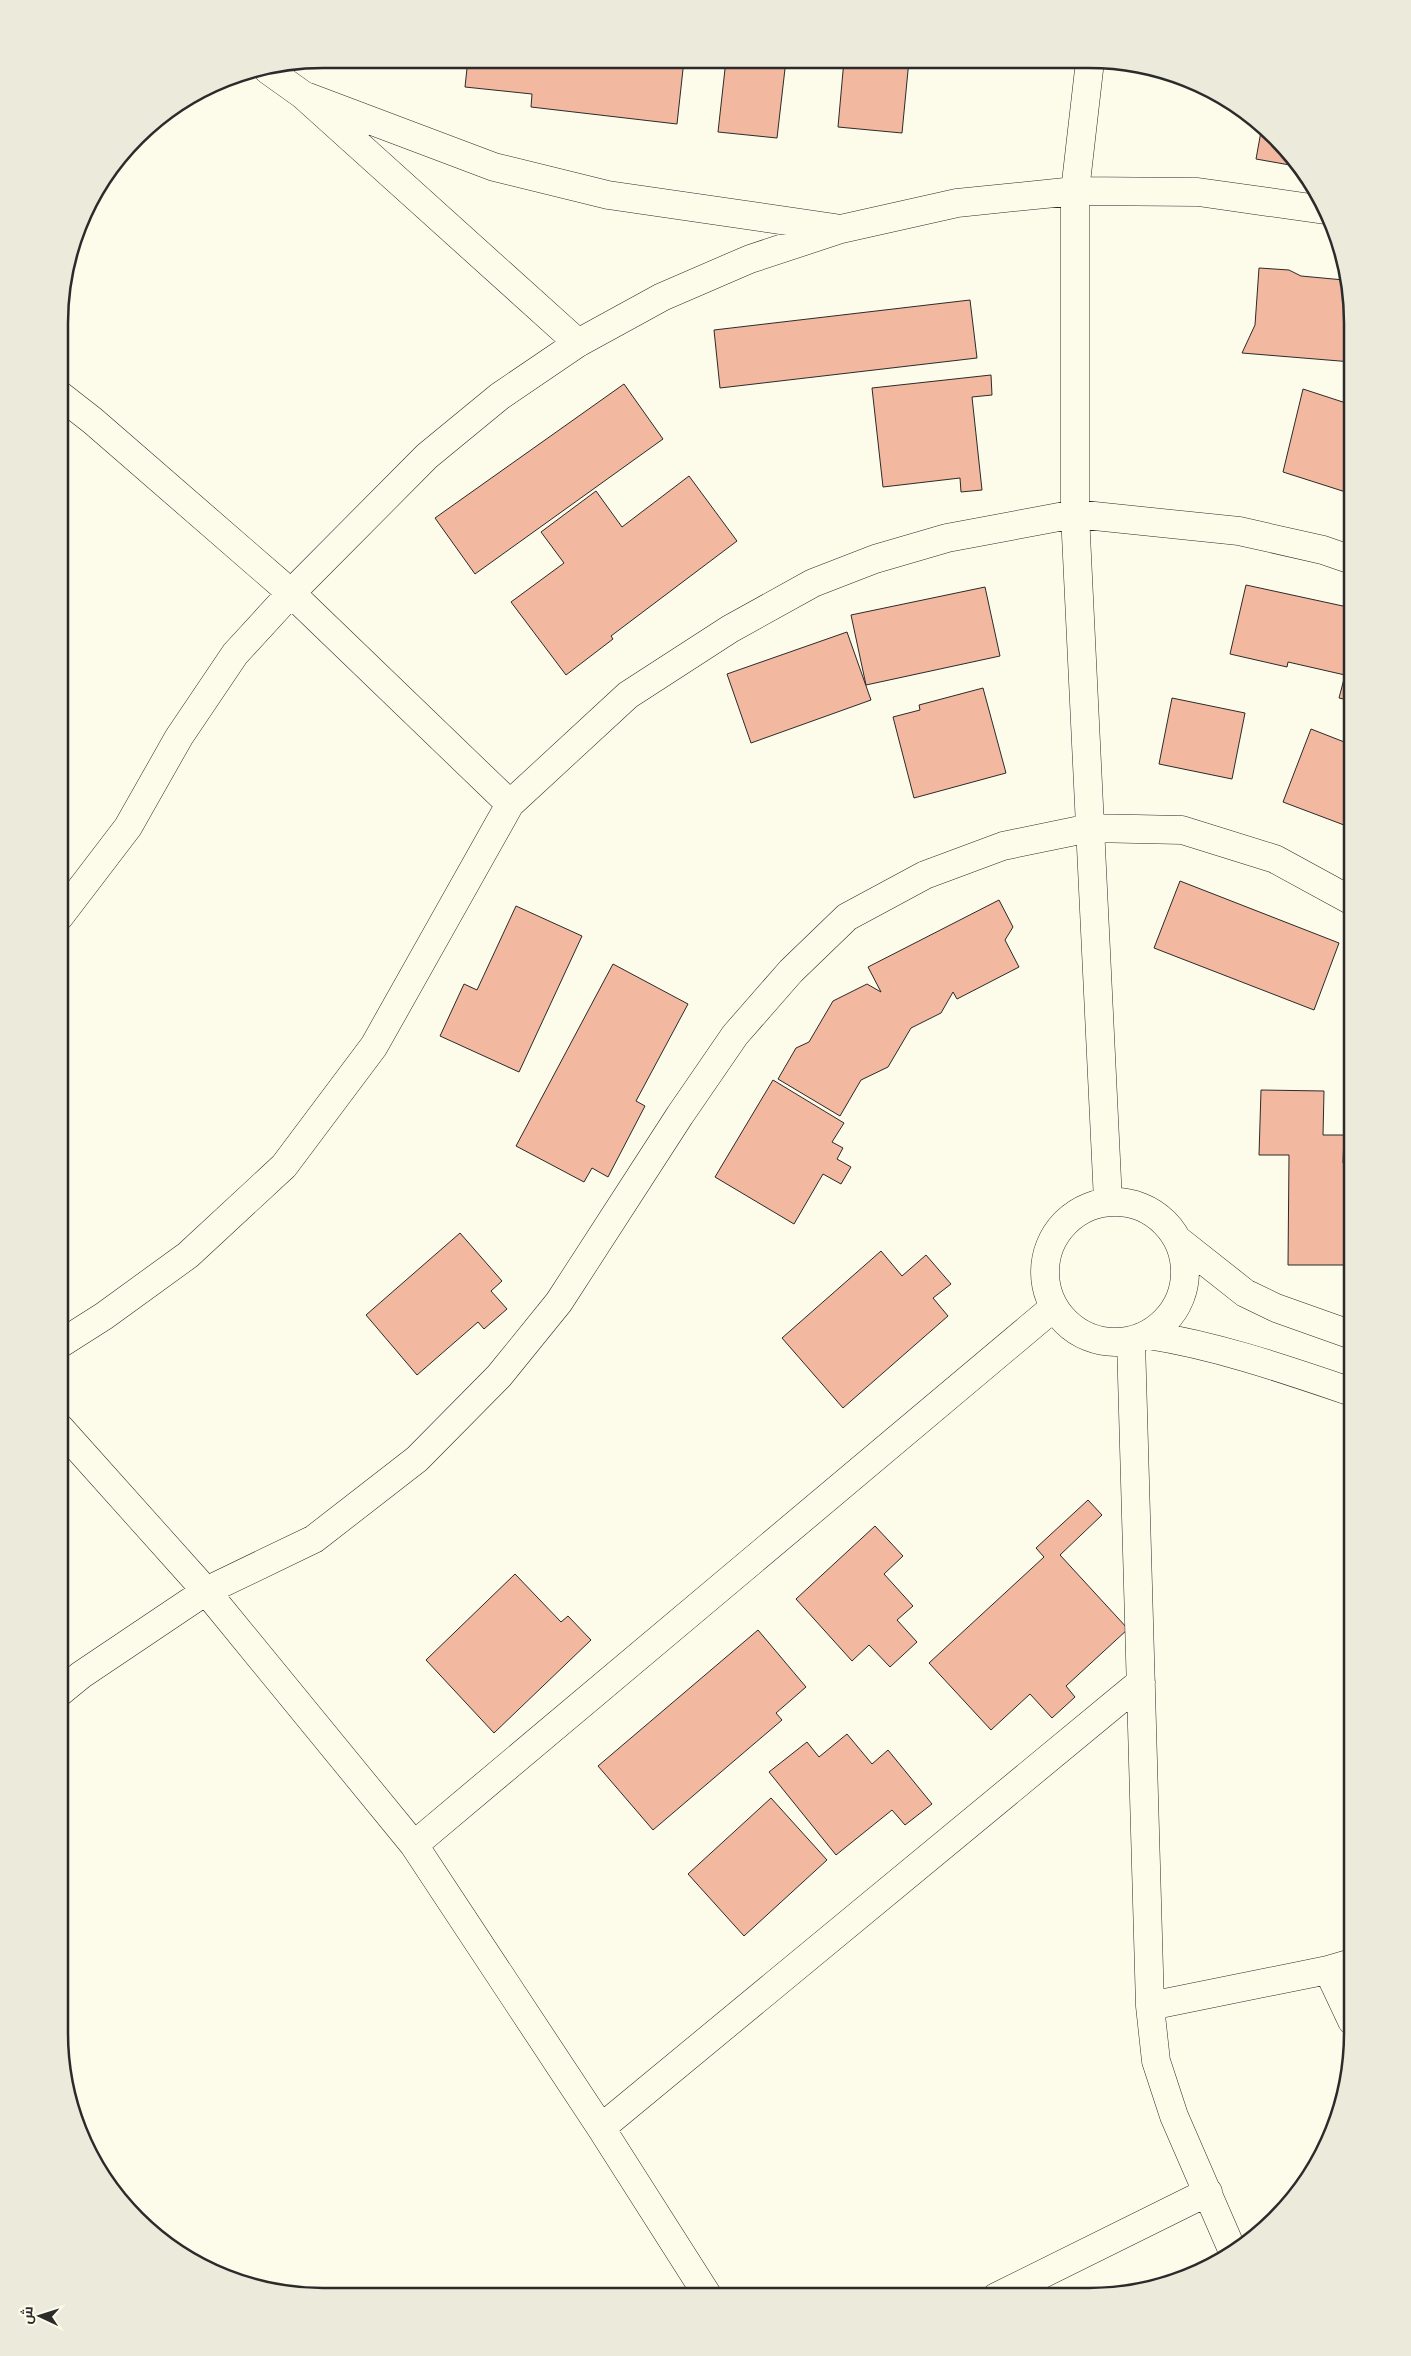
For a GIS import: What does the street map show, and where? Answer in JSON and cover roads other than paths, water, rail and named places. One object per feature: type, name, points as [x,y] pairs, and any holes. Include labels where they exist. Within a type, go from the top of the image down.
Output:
[{"type":"street","points":[[1089,67],[1075,191],[1074,514],[1108,1201]]},
{"type":"street","points":[[271,72],[303,95],[578,343]]},
{"type":"street","points":[[303,95],[494,167],[608,195],[841,229]]},
{"type":"street","points":[[67,903],[128,827],[179,737],[235,654],[291,592],[427,456],[500,396],[578,343],[662,297],[750,259],[841,229],[957,203],[1075,191],[1198,192],[1316,209]]},
{"type":"street","points":[[67,401],[291,592],[510,804]]},
{"type":"street","points":[[67,1340],[104,1316],[188,1255],[284,1166],[374,1046],[510,804],[628,695],[730,629],[813,583],[875,559],[947,538],[1074,514],[1239,531],[1323,550],[1344,557]]},
{"type":"street","points":[[67,1687],[206,1591],[314,1539],[416,1459],[499,1376],[560,1302],[680,1116],[735,1035],[791,971],[847,917],[924,875],[1003,846],[1090,828],[1182,830],[1275,859],[1344,897]]},
{"type":"street","points":[[1344,1332],[1276,1308],[1245,1293],[1178,1240],[1166,1224],[1150,1210],[1131,1203],[1108,1201],[1088,1206],[1067,1219],[1052,1238],[1045,1261],[1045,1285],[1053,1308],[1074,1330],[1100,1342],[1139,1338],[1232,1353],[1344,1389]]},
{"type":"street","points":[[1139,1338],[1163,1324],[1178,1304],[1184,1284],[1184,1260],[1178,1240]]},
{"type":"street","points":[[414,1845],[1053,1308]]},
{"type":"street","points":[[1139,1338],[1141,1682],[1150,2006],[1156,2061],[1174,2116],[1230,2245]]},
{"type":"street","points":[[67,1436],[206,1591],[414,1845],[601,2128],[703,2288]]},
{"type":"street","points":[[601,2128],[1141,1682]]},
{"type":"street","points":[[1150,2006],[1340,1966],[1344,1984]]},
{"type":"street","points":[[1014,2288],[1208,2192]]}]
